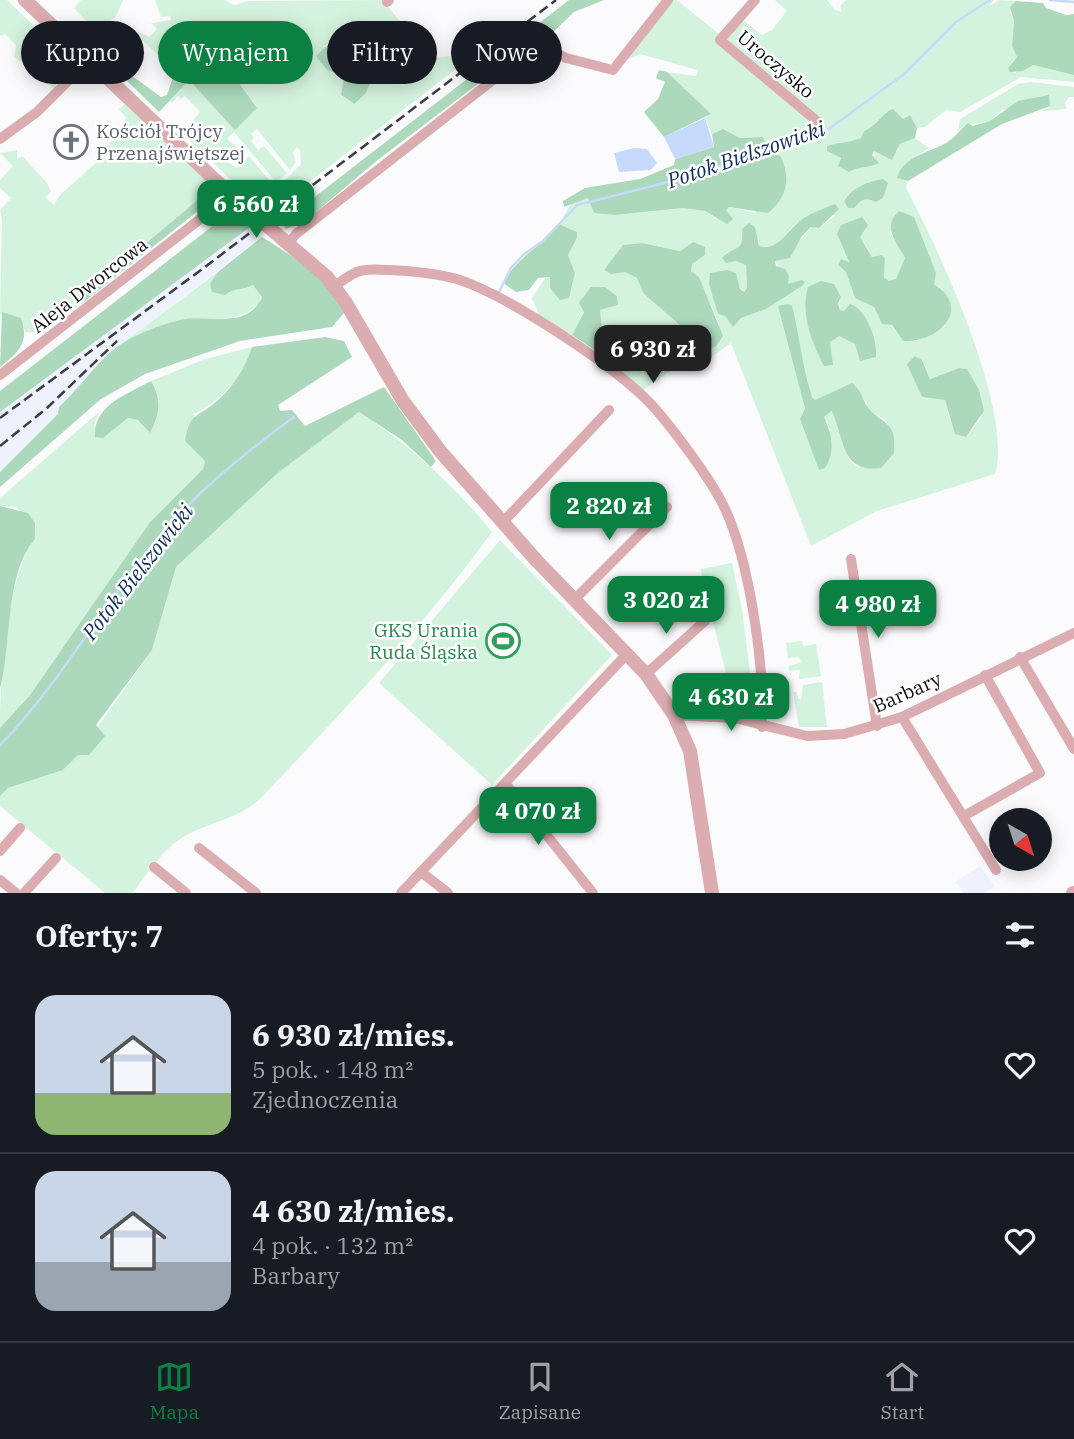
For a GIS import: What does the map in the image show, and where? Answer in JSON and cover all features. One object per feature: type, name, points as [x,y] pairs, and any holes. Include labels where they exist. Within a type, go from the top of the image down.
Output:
[{"type":"street","points":[[25,0],[47,21]]},
{"type":"street","points":[[288,244],[409,144],[539,46],[575,61],[613,70],[668,0]]},
{"type":"street","name":"Uroczysko","points":[[755,0],[720,40],[818,122]]},
{"type":"street","points":[[0,139],[37,112],[65,84]]},
{"type":"street","points":[[114,84],[232,195],[335,286],[423,430],[502,523],[646,674],[683,733],[695,776],[712,893]]},
{"type":"street","name":"Aleja Dworcowa","points":[[0,375],[232,195]]},
{"type":"street","points":[[335,286],[354,274],[368,270],[414,272],[459,280],[495,296],[548,328],[602,364],[647,401],[724,506],[744,567],[750,599],[760,681],[762,727]]},
{"type":"street","points":[[502,523],[609,410]]},
{"type":"street","points":[[574,600],[667,507]]},
{"type":"street","points":[[851,558],[877,726]]},
{"type":"street","points":[[646,674],[705,621]]},
{"type":"street","name":"Barbary","points":[[674,715],[735,718],[762,727],[816,736],[877,726],[902,718],[1020,657],[1074,633]]},
{"type":"street","points":[[401,893],[627,654]]},
{"type":"street","points":[[1020,657],[1074,749]]},
{"type":"street","points":[[964,816],[1040,773],[985,675]]},
{"type":"street","points":[[683,733],[703,715]]},
{"type":"street","points":[[902,718],[989,858]]},
{"type":"street","points":[[505,783],[593,893]]},
{"type":"street","points":[[0,851],[20,828]]},
{"type":"street","points":[[199,848],[256,893]]},
{"type":"street","points":[[24,893],[56,858]]},
{"type":"street","points":[[154,867],[186,893]]},
{"type":"street","points":[[421,872],[448,893]]},
{"type":"street","points":[[0,880],[16,893]]},
{"type":"shaded area","points":[[250,227],[262,237],[108,354],[59,407],[59,414],[0,472],[0,412]]},
{"type":"shaded area","points":[[980,866],[995,886],[985,893],[964,893],[955,882]]},
{"type":"green space","points":[[0,0],[7,0],[29,21],[21,21],[21,62],[14,57],[16,45],[5,34],[0,36]]},
{"type":"green space","points":[[81,0],[123,0],[116,16],[110,21],[86,21],[74,8]]},
{"type":"green space","points":[[155,0],[225,0],[234,5],[248,1],[383,0],[400,21],[327,21],[327,44],[324,46],[327,51],[327,84],[343,84],[341,96],[354,104],[368,84],[437,84],[278,206],[269,196],[301,164],[300,150],[297,147],[293,152],[296,162],[290,170],[257,129],[251,134],[254,138],[251,141],[258,150],[264,146],[287,173],[276,182],[234,132],[227,139],[237,147],[225,160],[237,168],[249,156],[273,185],[252,200],[182,133],[200,112],[185,96],[181,99],[178,96],[172,103],[169,101],[185,84],[199,84],[257,107],[240,84],[313,84],[313,21],[164,21],[171,20],[170,16],[161,17]]},
{"type":"green space","points":[[569,0],[604,0],[574,12],[562,24],[562,21],[542,21]]},
{"type":"green space","points":[[670,0],[677,0],[719,34],[736,14],[762,35],[772,30],[787,11],[775,0],[827,0],[835,10],[842,12],[840,6],[846,0],[994,0],[989,6],[1000,0],[1016,1],[1010,11],[1014,21],[1012,46],[1017,57],[1012,62],[1014,73],[1033,65],[1074,75],[1074,82],[1021,77],[960,112],[946,110],[925,127],[917,128],[910,115],[903,119],[886,112],[878,125],[864,131],[861,138],[847,144],[838,142],[836,153],[849,172],[859,166],[874,165],[874,151],[897,152],[900,144],[915,138],[929,148],[906,163],[897,178],[908,181],[906,188],[953,288],[984,371],[994,411],[998,446],[995,474],[877,511],[811,546],[731,343],[697,367],[690,357],[643,390],[596,351],[603,337],[600,310],[618,305],[617,296],[605,287],[584,311],[572,335],[539,315],[532,298],[545,278],[550,277],[550,288],[569,298],[575,273],[568,255],[577,238],[577,232],[559,224],[572,202],[588,198],[602,212],[615,215],[683,208],[705,211],[716,219],[729,207],[755,213],[780,154],[765,152],[751,156],[742,164],[695,180],[688,177],[766,145],[763,137],[740,138],[723,129],[712,134],[705,118],[710,114],[667,72],[696,76],[698,70],[640,54],[629,59],[627,56]],"holes":[[[836,215],[819,228],[812,227],[792,249],[775,261],[788,284],[802,286],[766,309],[741,318],[733,326],[725,316],[728,270],[736,273],[736,283],[744,292],[747,289],[746,265],[726,253],[739,248],[743,242],[759,238],[759,246],[772,245],[805,218]],[[914,217],[935,273],[934,284],[943,289],[945,326],[917,341],[903,341],[891,325],[882,324],[874,307],[855,298],[846,272],[849,263],[837,234],[864,242],[872,257],[882,255],[885,258],[884,277],[889,281],[896,280],[905,258],[890,232]],[[693,242],[691,271],[699,278],[719,324],[701,354],[681,326],[644,294],[638,278],[625,272],[604,270],[623,245],[642,243],[680,251]],[[839,291],[840,310],[868,361],[855,344],[839,336],[830,341]],[[801,364],[811,397],[815,400],[843,387],[866,401],[868,410],[886,420],[894,445],[857,467],[850,461],[833,411],[824,417],[831,431],[800,419],[805,408]],[[908,364],[925,365],[930,379],[959,368],[967,369],[981,419],[966,437],[951,422],[945,400],[922,397]]]},
{"type":"green space","points":[[1016,1],[1043,3],[1046,8],[1066,15],[1074,14],[1074,75],[1033,65],[1023,71],[1010,72],[1008,68],[1017,57],[1012,46],[1014,21],[1010,7]]},
{"type":"green space","points":[[158,22],[158,55],[144,42],[144,34],[149,37],[157,29],[151,23]]},
{"type":"green space","points":[[327,46],[327,70],[316,56]]},
{"type":"green space","points":[[449,56],[451,73],[437,84],[437,58]]},
{"type":"green space","points":[[659,70],[667,72],[711,114],[664,137],[644,112],[658,99],[665,82],[656,78]]},
{"type":"green space","points":[[1030,82],[1074,87],[1074,97],[1069,97],[1065,103],[1067,109],[1043,111],[1050,106],[1002,110],[990,121],[964,126],[958,131],[960,119],[1018,84]]},
{"type":"green space","points":[[130,84],[143,84],[161,97],[167,95],[171,84],[185,84],[159,112]]},
{"type":"green space","points":[[193,84],[240,84],[257,108],[235,130]]},
{"type":"green space","points":[[343,84],[370,84],[365,94],[354,104],[341,95]]},
{"type":"green space","points":[[461,84],[478,84],[379,159],[304,222],[286,229],[281,223]]},
{"type":"green space","points":[[1049,95],[1050,106],[1002,124],[908,181],[897,178],[909,161],[946,143],[968,123],[973,126],[990,121],[1018,101]]},
{"type":"green space","points":[[125,104],[213,187],[81,298],[84,302],[43,333],[25,332],[23,324],[0,314],[0,210],[11,198],[0,188],[0,180],[13,166],[0,153],[17,150],[17,159],[22,156],[47,183],[51,192],[45,197],[54,205],[59,196],[101,158],[109,158],[105,151],[126,118],[119,109]]},
{"type":"green space","points":[[893,109],[903,119],[910,115],[917,128],[915,138],[900,144],[892,160],[874,151],[872,155],[879,163],[875,165],[849,172],[838,166],[841,158],[827,151],[827,146],[861,138],[864,131]]},
{"type":"green space","points":[[723,129],[740,138],[763,137],[766,145],[689,178],[695,180],[742,164],[751,156],[765,152],[780,155],[786,171],[786,186],[780,200],[768,213],[729,207],[726,210],[733,219],[727,224],[705,211],[683,208],[615,215],[594,213],[588,198],[564,207],[563,201],[585,188],[640,179],[674,165],[675,159],[714,147],[712,134]]},
{"type":"green space","points":[[883,179],[888,183],[883,198],[876,202],[864,200],[854,208],[848,208],[844,201],[852,192]]},
{"type":"green space","points":[[213,187],[216,195],[214,198],[84,302],[81,298]]},
{"type":"green space","points":[[835,204],[839,209],[819,228],[811,227],[802,236],[790,258],[775,261],[776,266],[785,269],[789,276],[788,284],[802,280],[805,282],[802,286],[766,309],[741,318],[733,327],[725,316],[718,314],[709,284],[710,273],[728,270],[736,273],[740,289],[744,292],[747,288],[746,265],[736,261],[726,263],[722,258],[738,248],[742,242],[742,229],[749,223],[755,227],[759,246],[766,247],[778,242],[804,218]]},
{"type":"green space","points":[[232,211],[250,227],[0,412],[0,391]]},
{"type":"green space","points":[[899,211],[914,217],[936,273],[934,284],[946,294],[951,304],[946,323],[938,331],[927,337],[903,341],[892,325],[882,324],[874,307],[855,298],[846,272],[838,265],[841,259],[849,262],[837,234],[841,225],[862,217],[868,225],[860,237],[872,257],[882,255],[885,258],[884,277],[889,281],[896,279],[905,258],[891,228],[891,222]]},
{"type":"green space","points":[[559,224],[577,232],[577,238],[568,255],[575,273],[569,298],[560,300],[550,288],[550,277],[538,278],[529,290],[516,292],[503,283],[515,266]]},
{"type":"green space","points":[[262,237],[297,260],[329,289],[344,313],[332,327],[240,341],[145,374],[101,399],[0,487],[0,472],[58,414],[59,407],[114,349],[141,333],[180,320],[226,319],[247,314],[255,307],[262,297],[253,285],[225,295],[212,292],[210,283],[219,271]]},
{"type":"green space","points":[[693,242],[705,247],[705,255],[692,264],[691,271],[699,277],[723,336],[716,346],[701,354],[681,326],[644,294],[637,278],[625,272],[611,274],[604,270],[623,245],[642,243],[680,251]]},
{"type":"green space","points":[[219,271],[210,283],[238,289],[253,285],[261,291],[260,302],[251,310],[231,318],[189,319],[169,324],[108,354]]},
{"type":"green space","points":[[821,281],[834,284],[841,297],[838,303],[840,310],[844,311],[850,304],[866,318],[873,334],[876,357],[860,361],[855,344],[839,336],[830,342],[833,365],[824,366],[815,348],[805,307],[808,287]]},
{"type":"green space","points":[[591,287],[605,287],[617,296],[618,305],[600,310],[603,337],[596,351],[572,335],[584,312],[579,303]]},
{"type":"green space","points":[[778,306],[792,306],[812,397],[815,400],[852,383],[868,408],[890,427],[894,436],[894,453],[881,468],[868,468],[851,460],[846,453],[832,411],[824,417],[831,437],[831,455],[825,468],[819,470],[800,419],[805,408]]},
{"type":"green space","points":[[2,312],[21,318],[24,334],[17,352],[0,367]]},
{"type":"green space","points":[[325,337],[344,341],[352,357],[278,405],[280,411],[292,410],[305,426],[384,387],[436,461],[431,467],[402,440],[359,412],[279,472],[176,567],[152,650],[96,725],[105,736],[89,755],[78,755],[63,770],[8,788],[0,796],[0,728],[30,695],[150,522],[203,469],[205,461],[185,441],[189,424],[234,383],[252,347]]},
{"type":"green space","points":[[252,347],[237,378],[214,402],[194,414],[205,461],[203,469],[150,522],[30,695],[0,728],[7,629],[18,576],[25,555],[35,539],[35,523],[16,507],[0,506],[0,498],[99,412],[94,425],[103,438],[128,418],[138,420],[153,384],[151,381],[205,359]]},
{"type":"green space","points":[[915,356],[922,360],[930,379],[959,368],[967,369],[979,390],[984,411],[966,437],[955,434],[945,400],[922,397],[907,364]]},
{"type":"green space","points":[[151,381],[157,394],[158,407],[150,433],[138,420],[128,418],[103,438],[95,437],[99,417],[105,409],[122,396]]},
{"type":"green space","points":[[359,412],[430,466],[492,532],[409,636],[259,800],[240,812],[180,839],[160,857],[133,893],[105,893],[0,806],[0,796],[8,788],[63,770],[78,755],[152,650],[176,567],[279,472]]},
{"type":"green space","points":[[0,506],[28,513],[35,523],[35,539],[25,554],[13,590],[0,689]]},
{"type":"green space","points":[[500,540],[612,655],[492,785],[379,683]]},
{"type":"green space","points":[[732,563],[742,608],[751,681],[728,681],[702,578],[701,569]]},
{"type":"green space","points":[[802,641],[803,646],[816,644],[821,676],[799,679],[800,670],[789,671],[789,666],[801,662],[799,657],[788,658],[786,643]]},
{"type":"green space","points":[[822,682],[827,727],[799,727],[793,692],[797,692],[798,699],[801,699],[803,685]]},
{"type":"water","points":[[705,118],[714,147],[675,159],[664,137]]},
{"type":"water","points":[[634,148],[647,149],[657,163],[651,170],[619,172],[614,153]]},
{"type":"waterway","name":"Potok Bielszowicki","points":[[499,292],[511,268],[523,255],[543,241],[577,205],[688,177],[826,131],[903,75],[956,22],[990,0]]},
{"type":"waterway","name":"Potok Bielszowicki","points":[[1050,0],[1074,2]]},
{"type":"waterway","name":"Potok Bielszowicki","points":[[0,745],[43,695],[138,563],[174,520],[223,473],[294,417]]},
{"type":"railway","points":[[0,418],[205,267],[556,0]]},
{"type":"railway","points":[[0,446],[47,408],[117,341]]},
{"type":"place","name":"Kościół Trójcy Przenajświętszej","points":[[71,142]]},
{"type":"place","name":"GKS Urania Ruda Śląska","points":[[503,641]]}]
